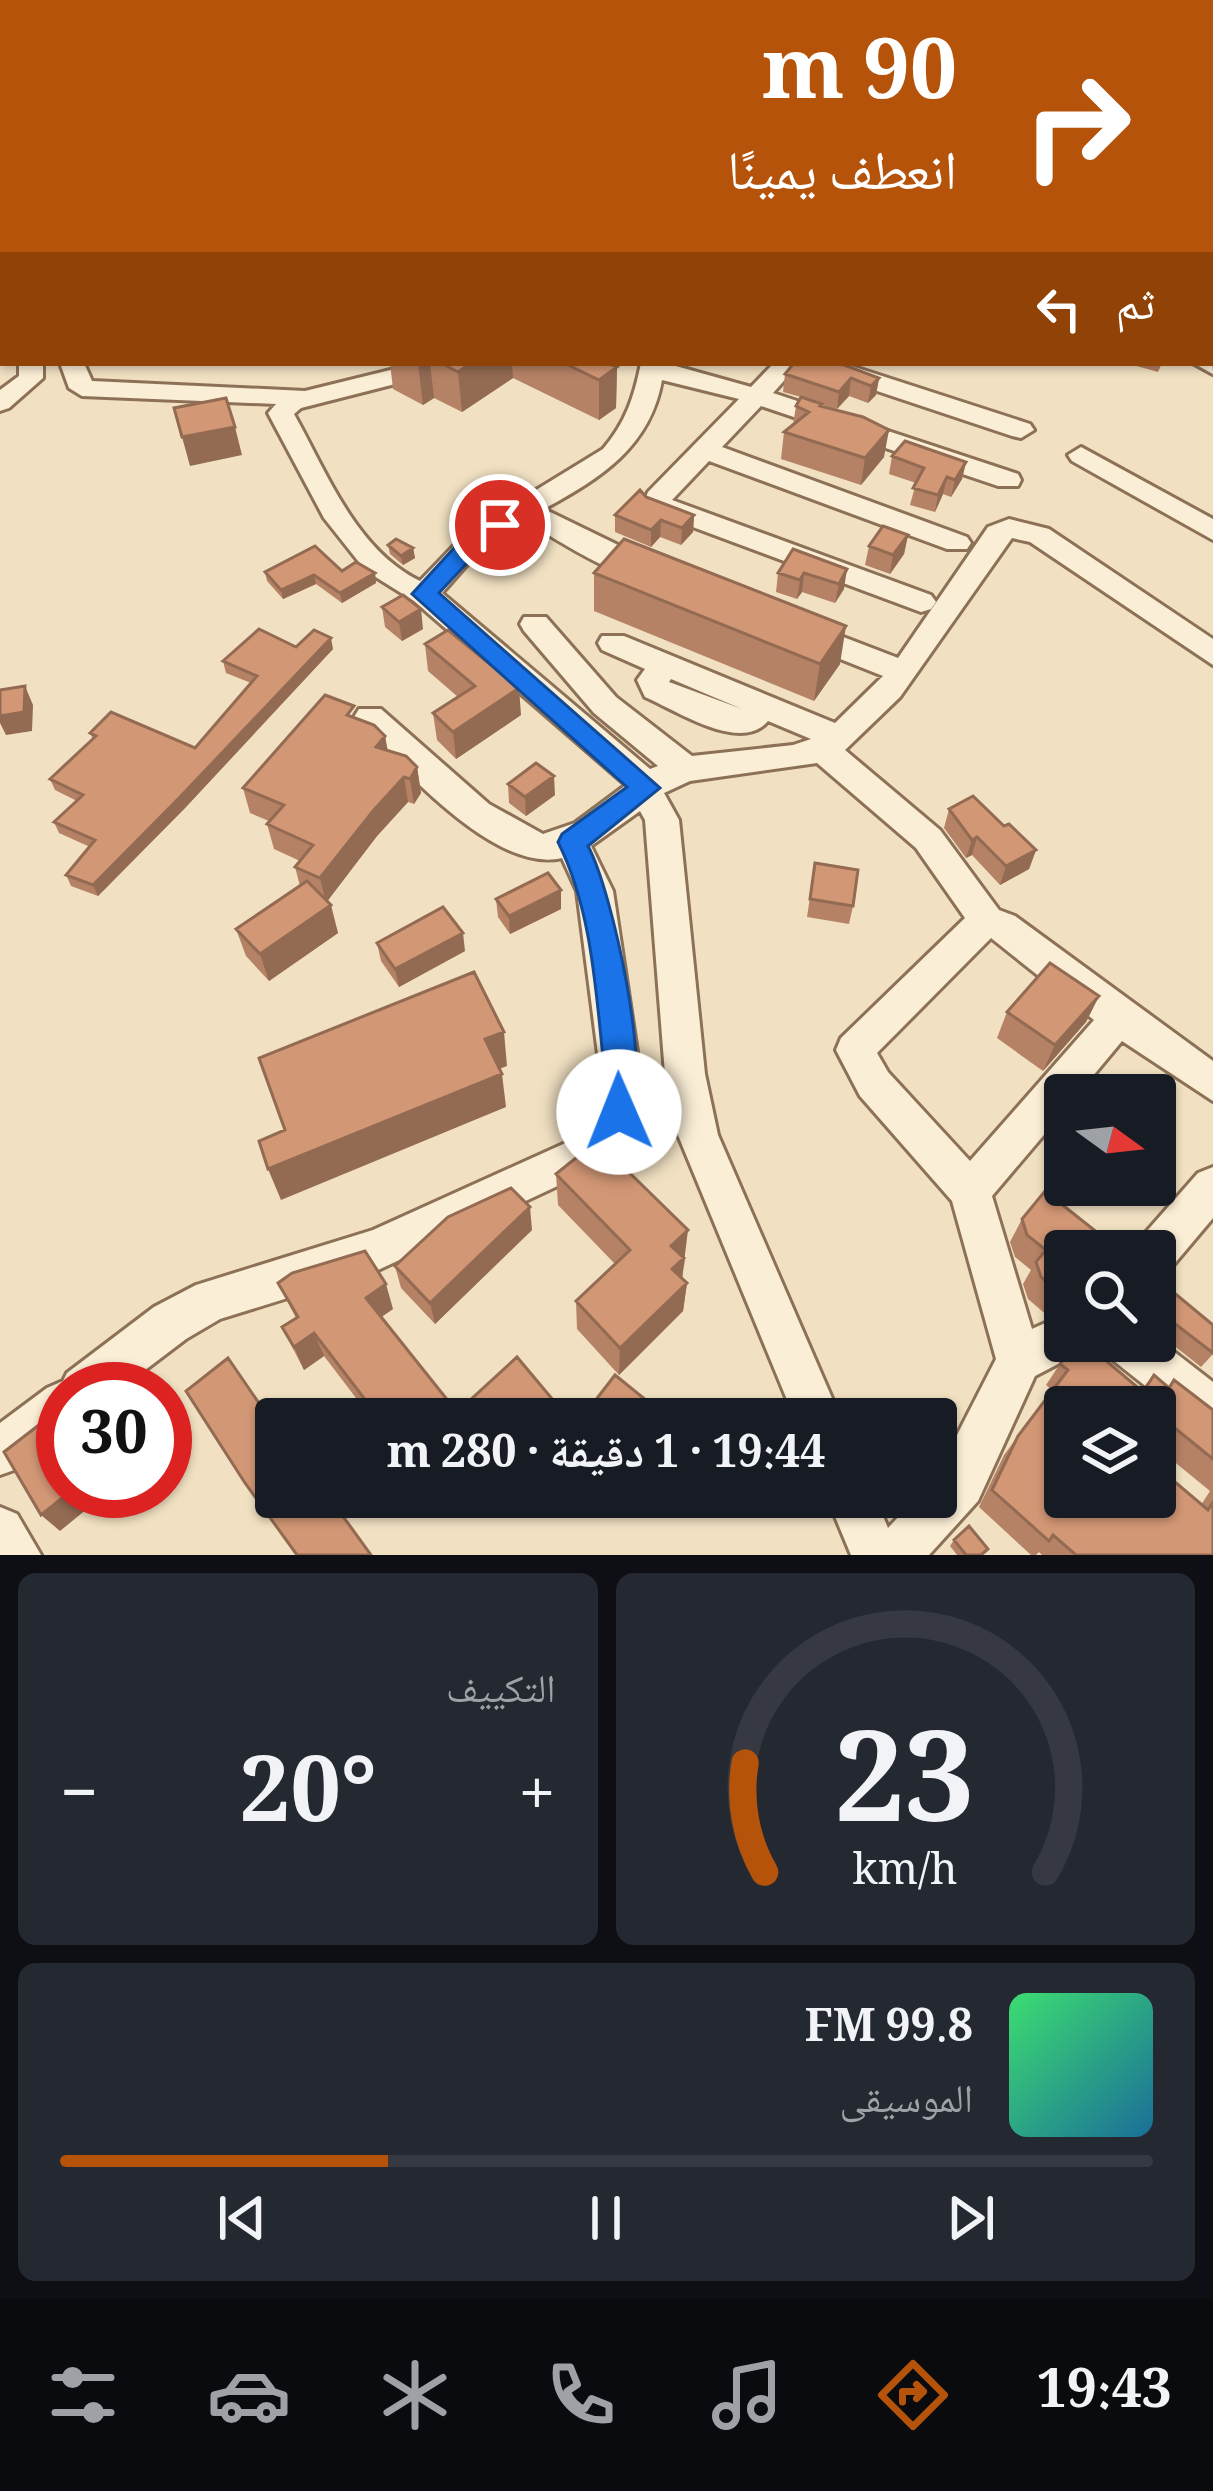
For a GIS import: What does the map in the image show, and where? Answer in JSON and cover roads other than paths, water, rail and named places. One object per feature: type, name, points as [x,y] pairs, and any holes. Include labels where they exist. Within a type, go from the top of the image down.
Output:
[{"type":"street","points":[[0,403],[31,378],[31,366]]},
{"type":"street","points":[[73,366],[82,388],[301,400],[384,370],[421,366]]},
{"type":"street","points":[[424,594],[475,540],[583,481],[637,422],[651,394],[653,366],[1008,480]]},
{"type":"street","points":[[785,366],[658,498],[660,507],[921,602]]},
{"type":"street","points":[[826,366],[1021,430]]},
{"type":"street","points":[[297,397],[281,413],[353,539],[387,574],[424,594],[646,788],[662,820],[668,860],[686,1074],[698,1135],[809,1398]]},
{"type":"street","points":[[705,450],[957,543]]},
{"type":"street","points":[[1081,455],[1213,531]]},
{"type":"street","points":[[526,510],[596,549],[674,581]]},
{"type":"street","points":[[370,717],[507,834],[547,848],[572,842],[646,788],[685,769],[765,763],[831,743],[902,671],[998,533],[1017,527],[1039,535],[1213,654]]},
{"type":"street","points":[[778,622],[902,671]]},
{"type":"street","points":[[535,624],[605,705],[685,769]]},
{"type":"street","points":[[614,643],[665,664],[653,686],[741,724],[750,721],[763,705],[831,743],[928,839],[986,920],[1002,926],[1119,1018],[1213,1083]]},
{"type":"street","points":[[119,1362],[170,1323],[211,1300],[377,1249],[584,1154],[605,1136],[619,1112],[622,1084],[595,891],[572,842]]},
{"type":"street","points":[[986,920],[854,1050],[874,1084],[970,1190],[1019,1360]]},
{"type":"street","points":[[970,1190],[1119,1018]]},
{"type":"street","points":[[1175,1230],[1213,1187]]},
{"type":"street","points":[[896,1555],[961,1484],[1019,1360],[1044,1347]]},
{"type":"street","points":[[1151,1362],[1213,1411]]},
{"type":"street","points":[[0,1452],[36,1425]]},
{"type":"street","points":[[860,1518],[875,1555]]},
{"type":"street","points":[[0,1531],[17,1555]]}]
